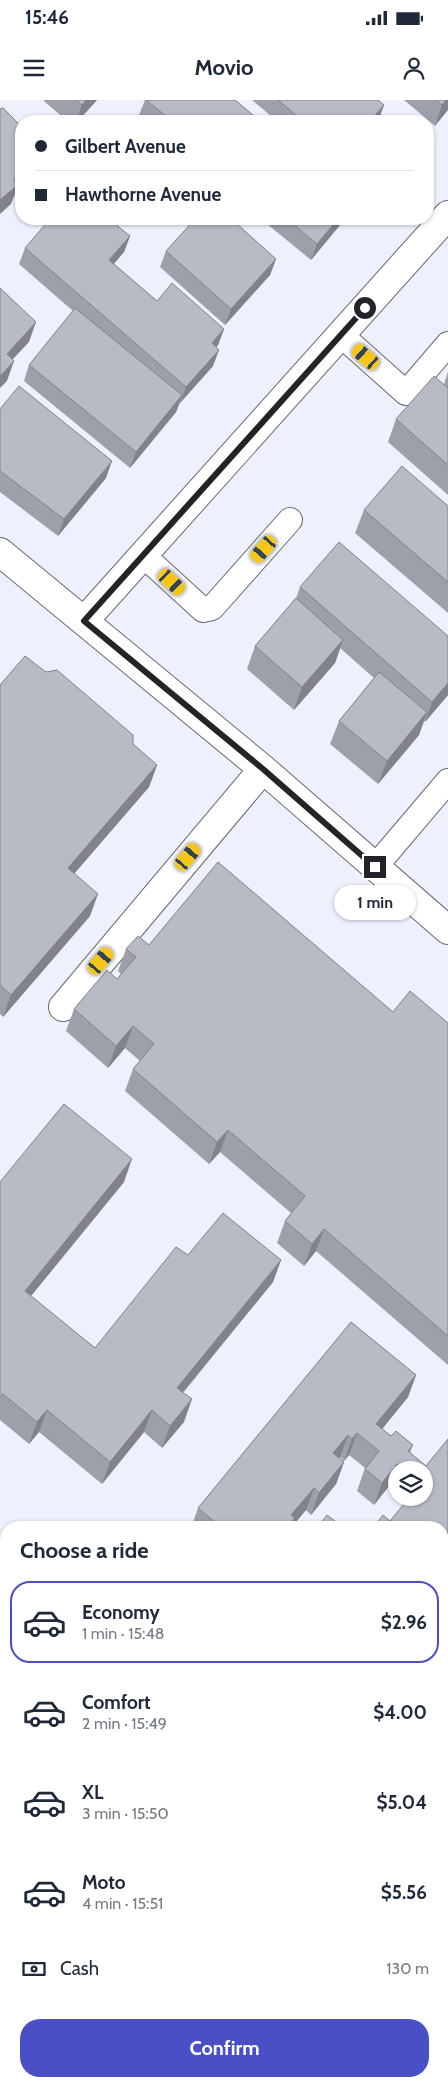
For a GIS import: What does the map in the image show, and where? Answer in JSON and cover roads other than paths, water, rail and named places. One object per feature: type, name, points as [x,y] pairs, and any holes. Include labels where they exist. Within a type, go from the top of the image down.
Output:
[{"type":"street","points":[[84,621],[448,215]]},
{"type":"street","points":[[2,558],[84,621],[263,769],[448,930]]},
{"type":"street","points":[[63,1007],[263,769]]},
{"type":"lane","points":[[341,335],[406,393],[448,344]]},
{"type":"lane","points":[[143,555],[203,610],[212,608],[290,520]]},
{"type":"lane","points":[[375,867],[448,781]]}]
